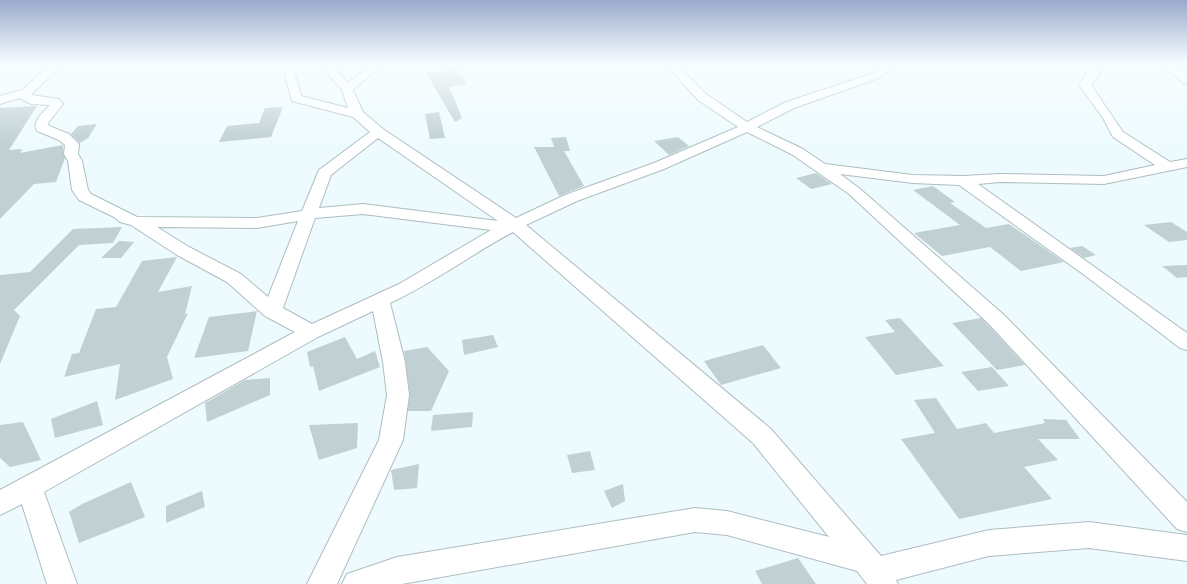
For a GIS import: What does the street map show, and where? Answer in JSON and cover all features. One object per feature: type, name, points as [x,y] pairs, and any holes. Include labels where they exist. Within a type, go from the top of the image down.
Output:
[{"type":"street","points":[[294,91],[296,98],[356,114],[378,132],[511,225],[762,436],[875,572]]},
{"type":"street","points":[[348,91],[356,114]]},
{"type":"street","points":[[696,91],[702,97],[747,127],[798,152],[823,168],[860,196],[997,320],[1187,520]]},
{"type":"street","points":[[0,502],[311,332],[406,288],[511,225],[571,198],[660,166],[747,127],[790,105],[830,91]]},
{"type":"street","points":[[1090,91],[1109,118],[1118,134],[1167,167]]},
{"type":"street","points":[[0,100],[26,93],[25,97],[30,100],[55,102],[57,104],[42,123],[42,128],[64,137],[72,144],[71,154],[75,161],[80,190],[85,197],[120,214],[126,219],[136,222],[183,251],[234,278],[272,311],[311,332]]},
{"type":"street","points":[[272,311],[324,173],[378,132]]},
{"type":"street","points":[[823,168],[913,179],[963,181],[1000,178],[1104,180],[1187,163]]},
{"type":"street","points":[[963,181],[1089,270],[1187,343]]},
{"type":"street","points":[[136,222],[257,223],[363,209],[511,225]]},
{"type":"street","points":[[322,584],[391,440],[398,395],[394,362],[380,300]]},
{"type":"street","points":[[29,487],[62,584]]},
{"type":"street","points":[[356,584],[397,571],[695,520],[727,523],[875,572],[989,543],[1004,541],[1089,535],[1187,548]]},
{"type":"building","points":[[437,91],[451,91],[462,118],[455,122]]},
{"type":"building","points":[[37,106],[9,150],[22,149],[20,153],[63,145],[63,154],[65,158],[56,182],[34,184],[0,219],[0,108]]},
{"type":"building","points":[[283,107],[271,137],[219,142],[227,126],[259,123],[265,108]]},
{"type":"building","points":[[439,112],[445,138],[430,139],[425,114]]},
{"type":"building","points":[[97,124],[88,138],[80,143],[71,134],[78,126]]},
{"type":"building","points":[[566,137],[570,151],[564,151],[584,186],[559,196],[534,147],[554,147],[551,138]]},
{"type":"building","points":[[678,137],[689,146],[669,155],[654,141]]},
{"type":"building","points":[[816,173],[832,184],[811,189],[796,178]]},
{"type":"building","points":[[933,186],[955,202],[950,203],[986,228],[1009,224],[1064,262],[1021,271],[990,247],[942,256],[914,233],[960,225],[913,190]]},
{"type":"building","points":[[1171,222],[1187,232],[1187,240],[1169,242],[1144,225]]},
{"type":"building","points":[[122,227],[113,243],[79,245],[14,310],[20,316],[0,364],[0,275],[30,272],[73,229]]},
{"type":"building","points":[[119,241],[134,242],[121,258],[101,258]]},
{"type":"building","points":[[1082,246],[1096,255],[1084,258],[1070,248]]},
{"type":"building","points":[[177,257],[158,292],[192,286],[185,314],[188,313],[167,357],[173,379],[115,400],[120,364],[64,377],[72,354],[79,353],[96,309],[116,307],[142,261]]},
{"type":"building","points":[[1187,265],[1187,277],[1177,278],[1162,266]]},
{"type":"building","points":[[257,311],[248,351],[194,358],[209,317]]},
{"type":"building","points":[[900,318],[944,366],[896,375],[865,337],[895,332],[885,320]]},
{"type":"building","points":[[981,318],[1025,365],[997,370],[952,323]]},
{"type":"building","points":[[493,335],[498,347],[464,355],[462,340]]},
{"type":"building","points":[[345,337],[357,359],[375,351],[380,367],[319,391],[313,366],[310,367],[307,352]]},
{"type":"building","points":[[763,345],[781,368],[721,385],[704,361]]},
{"type":"building","points":[[427,347],[449,371],[431,411],[408,411],[410,395],[404,351]]},
{"type":"building","points":[[992,367],[1009,386],[978,391],[961,372]]},
{"type":"building","points":[[270,378],[270,395],[207,422],[205,403],[245,380]]},
{"type":"building","points":[[936,398],[957,429],[986,423],[994,433],[1045,423],[1043,419],[1066,420],[1080,439],[1038,439],[1058,460],[1024,467],[1052,499],[959,519],[901,439],[935,433],[914,400]]},
{"type":"building","points":[[97,401],[103,425],[55,438],[51,419]]},
{"type":"building","points":[[473,412],[472,427],[431,431],[433,415]]},
{"type":"building","points":[[23,422],[41,460],[10,467],[0,458],[0,425]]},
{"type":"building","points":[[358,423],[357,448],[319,460],[309,425]]},
{"type":"building","points":[[590,451],[595,470],[572,473],[567,455]]},
{"type":"building","points":[[419,464],[417,488],[394,490],[391,470]]},
{"type":"building","points":[[131,482],[145,517],[79,543],[69,512],[82,504]]},
{"type":"building","points":[[623,484],[625,501],[612,508],[604,491]]},
{"type":"building","points":[[202,491],[205,507],[166,523],[166,506]]},
{"type":"building","points":[[798,558],[816,584],[762,584],[755,571]]}]
